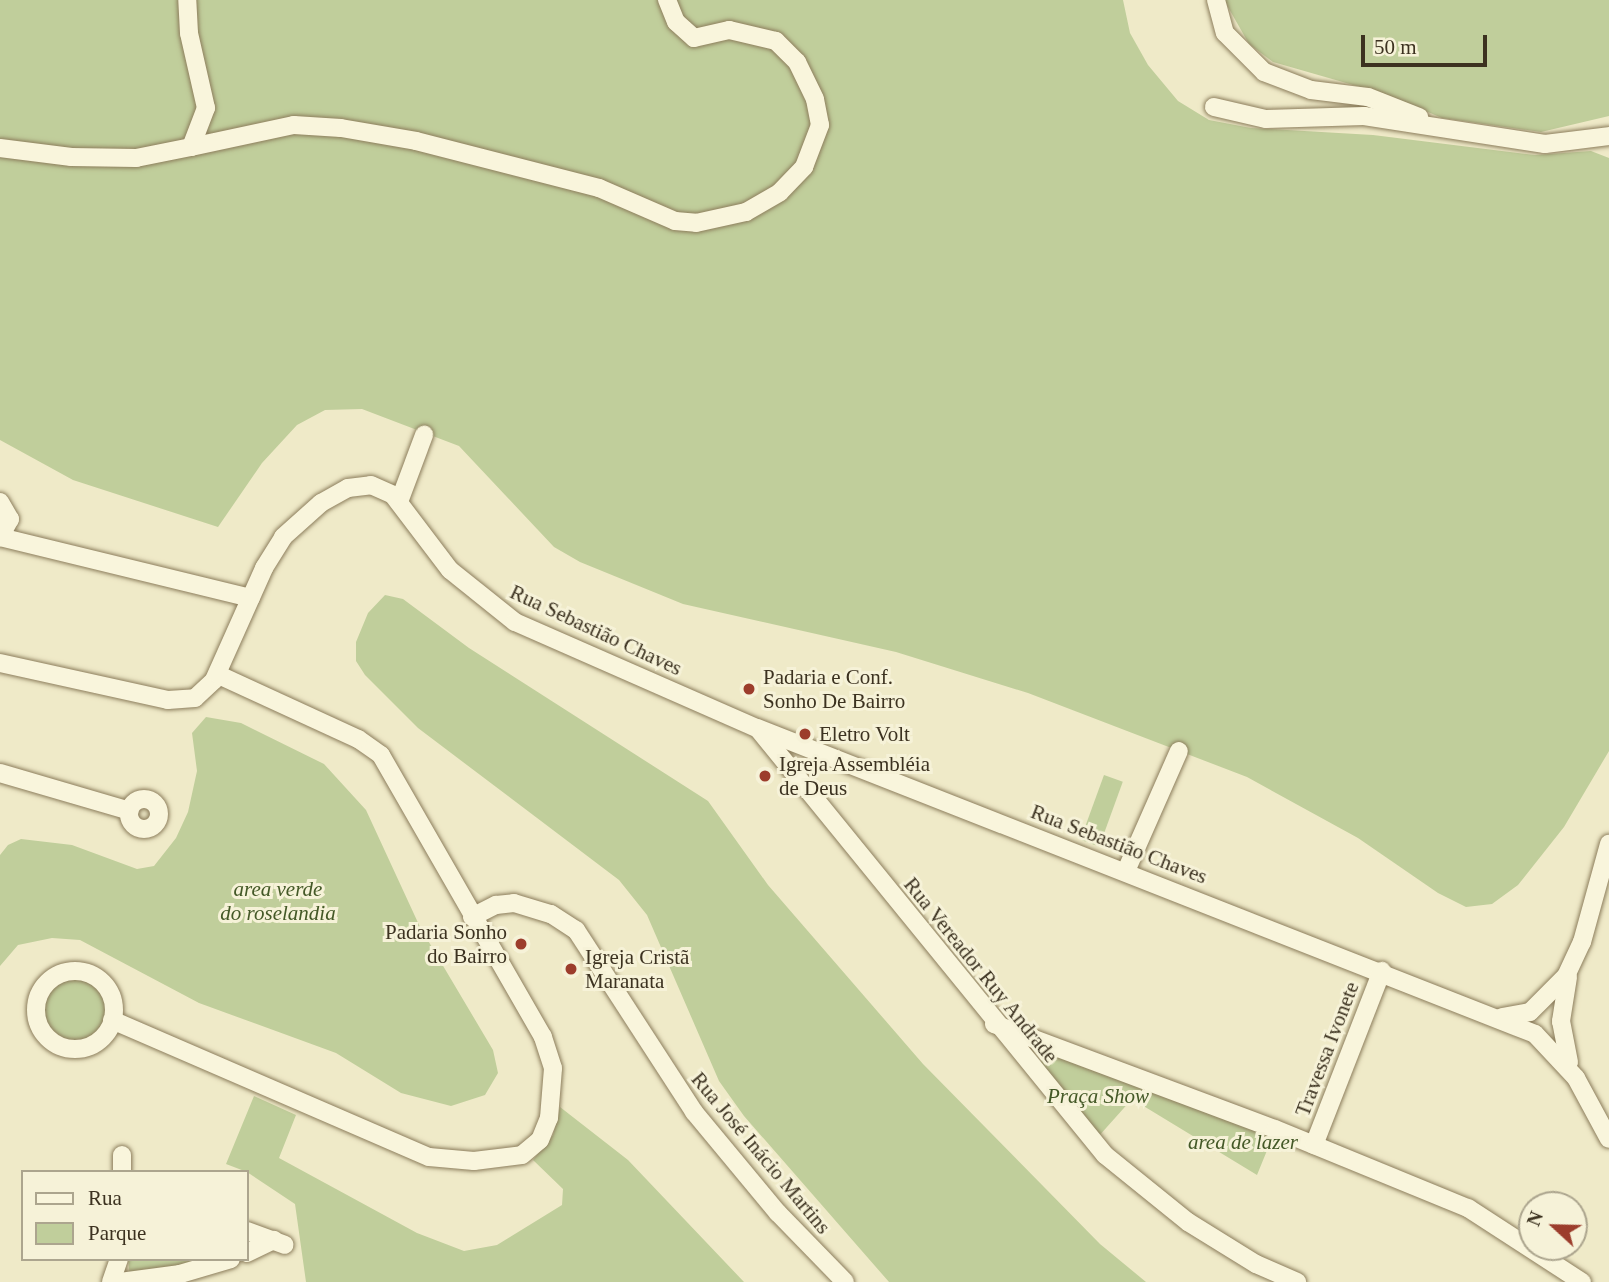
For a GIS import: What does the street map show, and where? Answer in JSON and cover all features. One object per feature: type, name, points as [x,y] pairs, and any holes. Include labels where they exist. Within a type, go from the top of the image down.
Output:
[{"type":"street","points":[[187,0],[189,33],[206,108],[191,147]]},
{"type":"street","points":[[0,148],[71,157],[136,158],[293,125],[341,128],[416,141],[599,188],[675,221],[696,223],[746,212],[780,192],[804,167],[820,125],[815,99],[797,62],[776,41],[729,30],[694,38],[676,22],[667,0]]},
{"type":"street","points":[[1216,0],[1225,33],[1248,61],[1264,72],[1311,90],[1368,97],[1434,125]]},
{"type":"street","points":[[1214,107],[1255,118],[1348,115],[1434,125],[1545,144],[1609,136]]},
{"type":"street","points":[[399,502],[424,435]]},
{"type":"street","name":"Rua Sebastião Chaves","points":[[216,674],[283,537],[321,503],[360,485],[382,489],[399,502],[450,570],[503,615],[757,728],[1502,1017],[1546,1042],[1576,1078],[1609,1139]]},
{"type":"street","points":[[0,502],[10,519],[0,537],[251,598]]},
{"type":"street","points":[[0,663],[177,701],[202,694],[216,674],[358,739],[381,755],[472,917],[538,1026],[551,1060],[554,1091],[550,1118],[537,1144],[522,1155],[456,1161],[414,1152],[112,1020]]},
{"type":"street","name":"Rua Vereador Ruy Andrade","points":[[757,728],[1093,1143],[1132,1180],[1221,1244],[1297,1282]]},
{"type":"street","points":[[1126,871],[1179,751]]},
{"type":"street","points":[[0,773],[130,811]]},
{"type":"street","points":[[1576,1078],[1561,1033],[1563,1000],[1609,844]]},
{"type":"street","name":"Rua José Inácio Martins","points":[[472,917],[496,905],[514,903],[551,914],[576,930],[694,1112],[778,1213],[845,1282]]},
{"type":"street","points":[[1502,1017],[1522,1016],[1539,1006],[1572,964]]},
{"type":"street","name":"Travessa Ivonete","points":[[1314,1145],[1382,971]]},
{"type":"street","points":[[81,972],[97,979],[108,992],[112,1020],[91,1045],[64,1048],[42,1031],[37,1003],[53,978],[81,972]]},
{"type":"street","points":[[994,1024],[1314,1145],[1468,1208],[1582,1282]]},
{"type":"street","points":[[248,1231],[280,1243],[248,1253]]},
{"type":"street","points":[[111,1282],[118,1261]]},
{"type":"street","points":[[120,1282],[180,1274],[224,1261]]},
{"type":"green space","points":[[0,0],[1123,0],[1130,33],[1148,65],[1178,101],[1209,120],[1251,128],[1373,135],[1535,155],[1591,151],[1609,158],[1609,751],[1564,827],[1518,885],[1492,904],[1466,907],[1438,893],[1358,838],[1247,777],[1028,693],[896,652],[683,604],[580,562],[554,547],[459,446],[362,409],[325,410],[297,425],[262,463],[218,527],[73,480],[0,440]]},
{"type":"green space","points":[[1224,0],[1609,0],[1609,116],[1541,132],[1442,118],[1388,95],[1273,62],[1249,44]]},
{"type":"green space","points":[[385,595],[403,599],[469,648],[708,801],[768,885],[923,1064],[1100,1244],[1146,1282],[889,1282],[744,1116],[719,1081],[647,915],[619,880],[418,728],[365,675],[356,661],[356,642],[368,613]]},
{"type":"green space","name":"area verde do roselandia","points":[[206,717],[241,723],[324,764],[366,810],[420,927],[493,1050],[498,1073],[485,1095],[451,1106],[401,1093],[336,1053],[199,1003],[80,940],[52,938],[18,945],[0,966],[0,855],[8,845],[21,839],[72,845],[137,869],[154,866],[176,838],[188,812],[197,771],[192,733]]},
{"type":"green space","points":[[1104,775],[1123,782],[1099,847],[1080,840]]},
{"type":"green space","points":[[75,976],[100,986],[110,1011],[100,1036],[75,1046],[50,1036],[40,1011],[50,986]]},
{"type":"green space","points":[[1050,1050],[1275,1131],[1257,1175],[1132,1099],[1098,1137],[1042,1068],[1041,1060]]},
{"type":"green space","points":[[254,1096],[296,1115],[279,1158],[417,1233],[464,1251],[497,1245],[562,1205],[563,1189],[533,1160],[553,1135],[560,1107],[628,1160],[744,1282],[306,1282],[295,1204],[248,1173],[248,1170],[226,1164]]},
{"type":"green space","points":[[128,1261],[208,1261],[130,1277]]},
{"type":"place","name":"Padaria e Conf. Sonho De Bairro","points":[[749,689]]},
{"type":"place","name":"Eletro Volt","points":[[805,734]]},
{"type":"place","name":"Igreja Assembléia de Deus","points":[[765,776]]},
{"type":"place","name":"Padaria Sonho do Bairro","points":[[521,944]]},
{"type":"place","name":"Igreja Cristã Maranata","points":[[571,969]]},
{"type":"park label","name":"Praça Show","points":[[1098,1096]]},
{"type":"park label","name":"area de lazer","points":[[1243,1142]]}]
